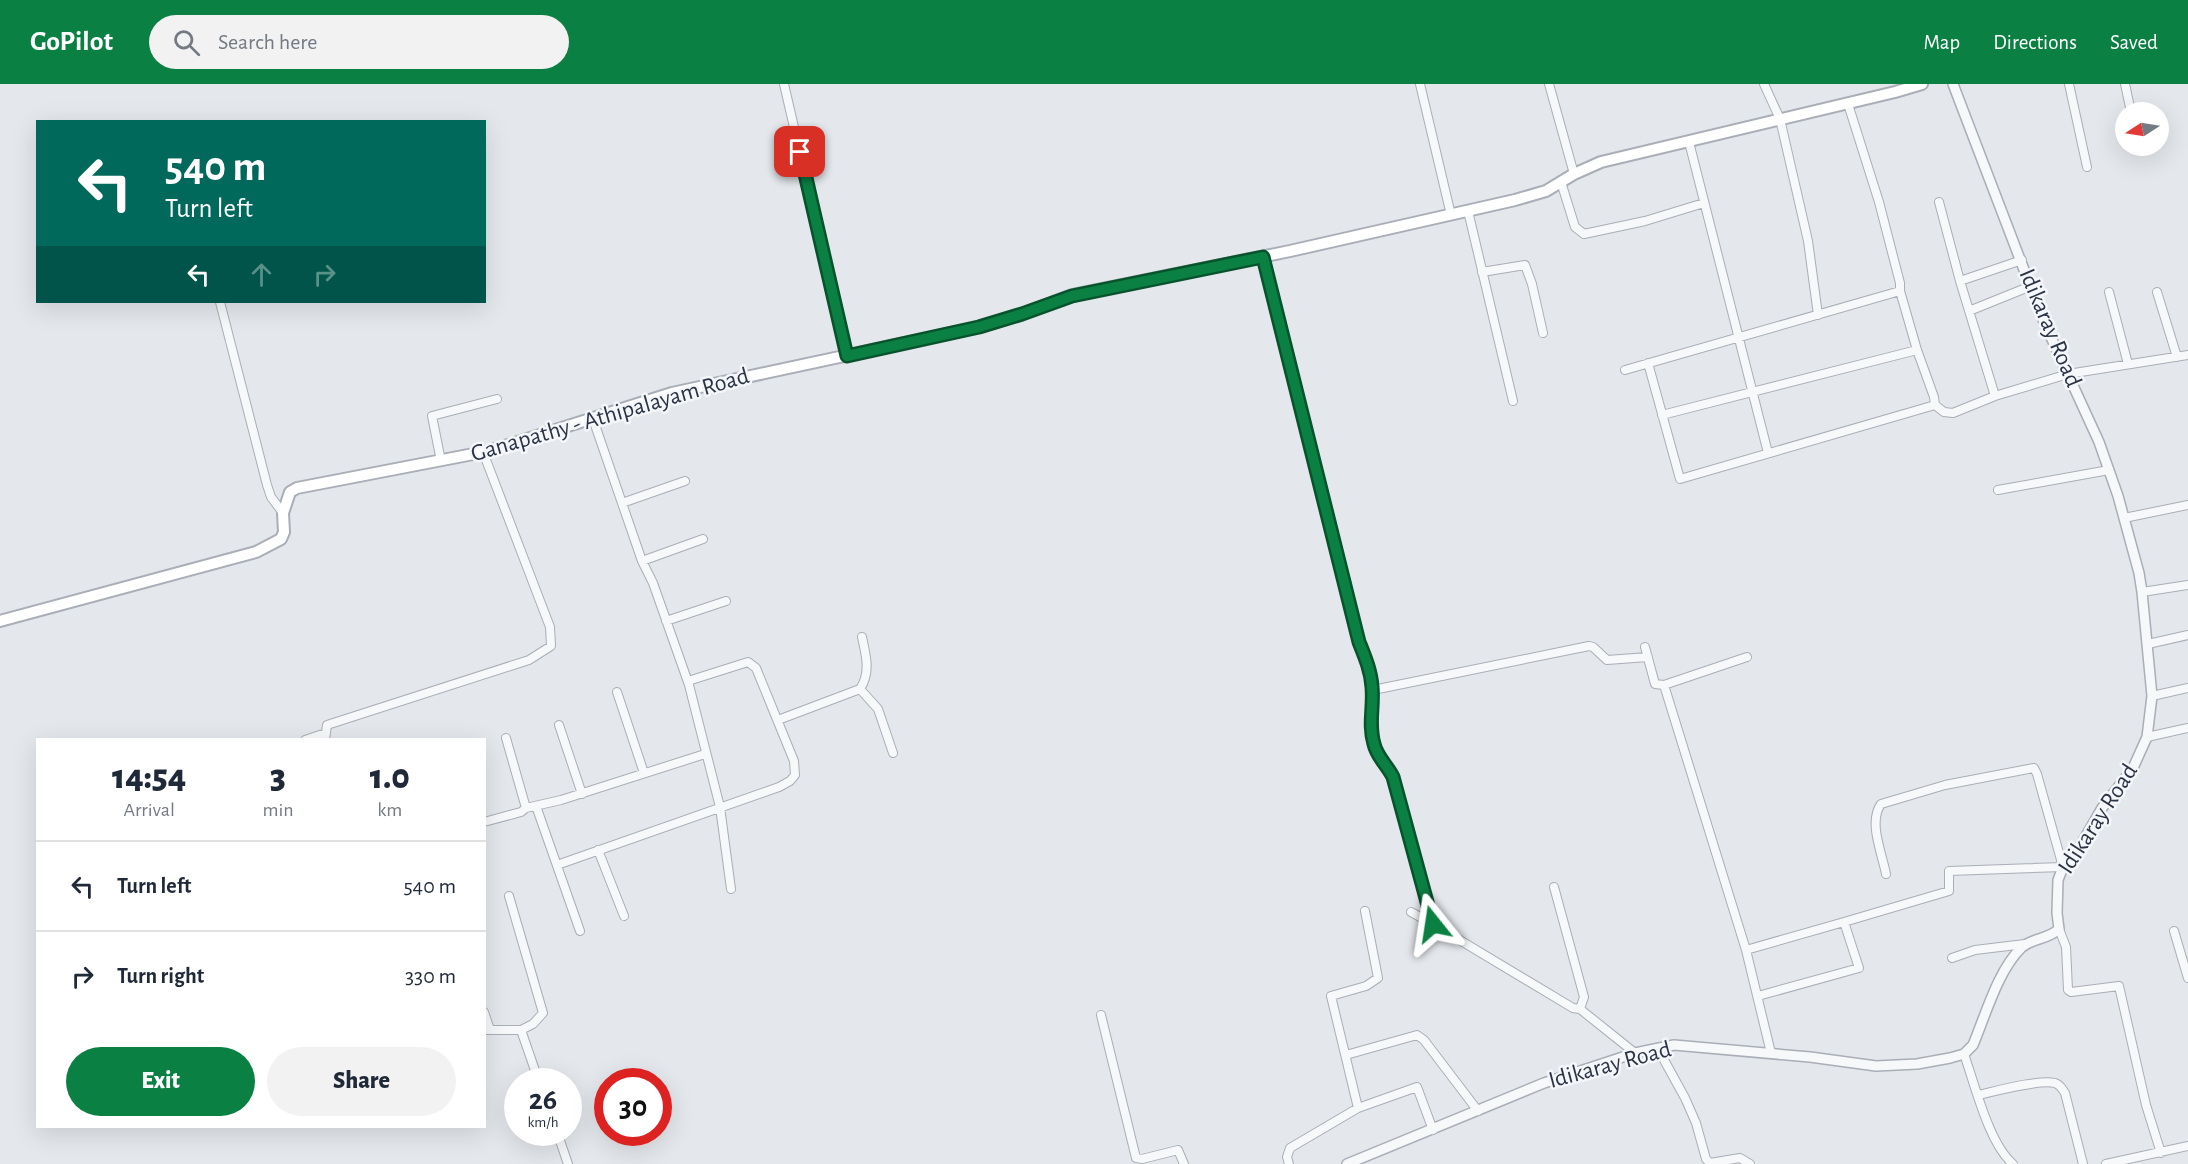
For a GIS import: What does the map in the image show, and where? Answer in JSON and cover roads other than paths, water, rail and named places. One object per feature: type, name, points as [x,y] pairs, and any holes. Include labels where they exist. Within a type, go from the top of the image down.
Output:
[{"type":"main road","name":"Ganapathy - Athipalayam Road","points":[[0,621],[256,552],[281,539],[284,532],[283,513],[290,492],[297,488],[483,452],[672,393],[979,327],[1072,296],[1263,257],[1468,211],[1546,191],[1574,174],[1601,162],[1848,104],[1922,84]]},
{"type":"street","points":[[784,84],[847,356]]},
{"type":"street","points":[[1420,84],[1451,215]]},
{"type":"street","points":[[1549,84],[1574,174]]},
{"type":"street","points":[[1764,84],[1780,120],[1808,241],[1818,315]]},
{"type":"street","name":"Idikaray Road","points":[[1953,84],[2044,322],[2099,442],[2124,518],[2142,592],[2152,696],[2147,737],[2133,768],[2102,808],[2075,855],[2063,867],[2058,880],[2059,929]]},
{"type":"street","points":[[2068,84],[2087,167]]},
{"type":"street","points":[[2125,84],[2129,102]]},
{"type":"street","points":[[1848,104],[1879,202],[1917,350],[1935,405],[1944,412],[1953,413],[1995,396],[2068,374],[2188,355]]},
{"type":"street","points":[[1689,141],[1768,453]]},
{"type":"street","points":[[1561,182],[1575,227],[1584,234],[1645,221],[1704,202]]},
{"type":"street","points":[[1939,202],[1995,396]]},
{"type":"street","points":[[1468,211],[1513,401]]},
{"type":"street","points":[[1263,257],[1359,642],[1369,665],[1373,690],[1370,721],[1373,742],[1377,754],[1387,764],[1393,777],[1433,924]]},
{"type":"street","points":[[1960,281],[2022,260]]},
{"type":"street","points":[[1482,272],[1525,265],[1532,284],[1543,333]]},
{"type":"street","points":[[1969,311],[2031,286]]},
{"type":"street","points":[[1625,370],[1900,291]]},
{"type":"street","points":[[2109,292],[2128,364]]},
{"type":"street","points":[[2157,292],[2177,357]]},
{"type":"street","points":[[220,303],[267,485],[271,497],[283,513]]},
{"type":"street","points":[[1662,415],[1917,350]]},
{"type":"street","points":[[1648,363],[1680,479],[1935,405]]},
{"type":"street","points":[[441,460],[432,416],[497,399]]},
{"type":"street","points":[[593,419],[642,561],[688,681],[720,807],[731,889]]},
{"type":"street","points":[[326,736],[327,725],[529,660],[551,646],[550,627],[483,452]]},
{"type":"street","points":[[1998,490],[2109,470]]},
{"type":"street","points":[[622,503],[685,481]]},
{"type":"street","points":[[2124,518],[2188,505]]},
{"type":"street","points":[[642,561],[703,539]]},
{"type":"street","points":[[2142,592],[2188,585]]},
{"type":"street","points":[[666,621],[726,601]]},
{"type":"street","points":[[2148,644],[2188,635]]},
{"type":"street","points":[[778,720],[860,689],[866,680],[868,666],[862,637]]},
{"type":"street","points":[[1373,690],[1589,646],[1593,647],[1604,659],[1648,657]]},
{"type":"street","points":[[1645,647],[1655,684],[1664,686],[1747,657]]},
{"type":"street","points":[[557,865],[778,787],[790,782],[795,775],[794,761],[756,668],[748,662],[688,681]]},
{"type":"street","points":[[1664,686],[1746,950],[1771,1053]]},
{"type":"street","points":[[2152,696],[2188,688]]},
{"type":"street","points":[[860,689],[878,709],[892,753]]},
{"type":"street","points":[[617,692],[644,773]]},
{"type":"street","points":[[559,725],[582,794]]},
{"type":"street","points":[[2147,737],[2188,728]]},
{"type":"street","points":[[506,738],[526,808]]},
{"type":"street","points":[[486,821],[521,812],[526,808],[582,794],[705,753]]},
{"type":"street","points":[[1746,950],[1949,891],[1949,871],[2063,867],[2034,768],[1945,785],[1881,804],[1875,816],[1875,826],[1886,874]]},
{"type":"street","points":[[536,806],[580,931]]},
{"type":"street","points":[[598,850],[624,915]]},
{"type":"street","points":[[1554,887],[1584,997],[1580,1009]]},
{"type":"street","points":[[487,1030],[521,1030],[533,1024],[543,1013],[509,896]]},
{"type":"street","points":[[1359,1108],[1353,1092],[1331,996],[1366,986],[1378,978],[1365,911]]},
{"type":"street","points":[[1411,912],[1573,1008],[1580,1009],[1635,1053]]},
{"type":"street","points":[[1758,996],[1859,968],[1844,922]]},
{"type":"street","points":[[1953,958],[1975,950],[2025,944],[2053,934],[2059,929],[2066,947],[2068,990],[2071,992],[2119,986],[2140,1084],[2161,1154]]},
{"type":"street","points":[[2174,931],[2188,978]]},
{"type":"street","points":[[2013,1164],[2004,1156],[1978,1095],[1964,1054],[1973,1045],[2008,962],[2025,944]]},
{"type":"street","points":[[1101,1015],[1136,1158],[1142,1159],[1178,1150],[1184,1164]]},
{"type":"street","points":[[521,1030],[534,1068]]},
{"type":"street","points":[[1346,1054],[1417,1035],[1424,1040],[1478,1111]]},
{"type":"street","name":"Idikaray Road","points":[[1347,1164],[1544,1083],[1635,1053],[1674,1045],[1771,1053],[1876,1066],[1917,1064],[1964,1054]]},
{"type":"street","points":[[1658,1048],[1696,1123],[1706,1159],[1710,1164],[1740,1158],[1750,1164]]},
{"type":"street","points":[[1978,1095],[2042,1083],[2054,1083],[2060,1086],[2068,1102],[2083,1164]]},
{"type":"street","points":[[1289,1164],[1287,1157],[1290,1148],[1359,1108],[1417,1087],[1433,1130]]},
{"type":"street","points":[[562,1146],[568,1164]]},
{"type":"street","points":[[2106,1164],[2161,1154],[2188,1146]]}]
